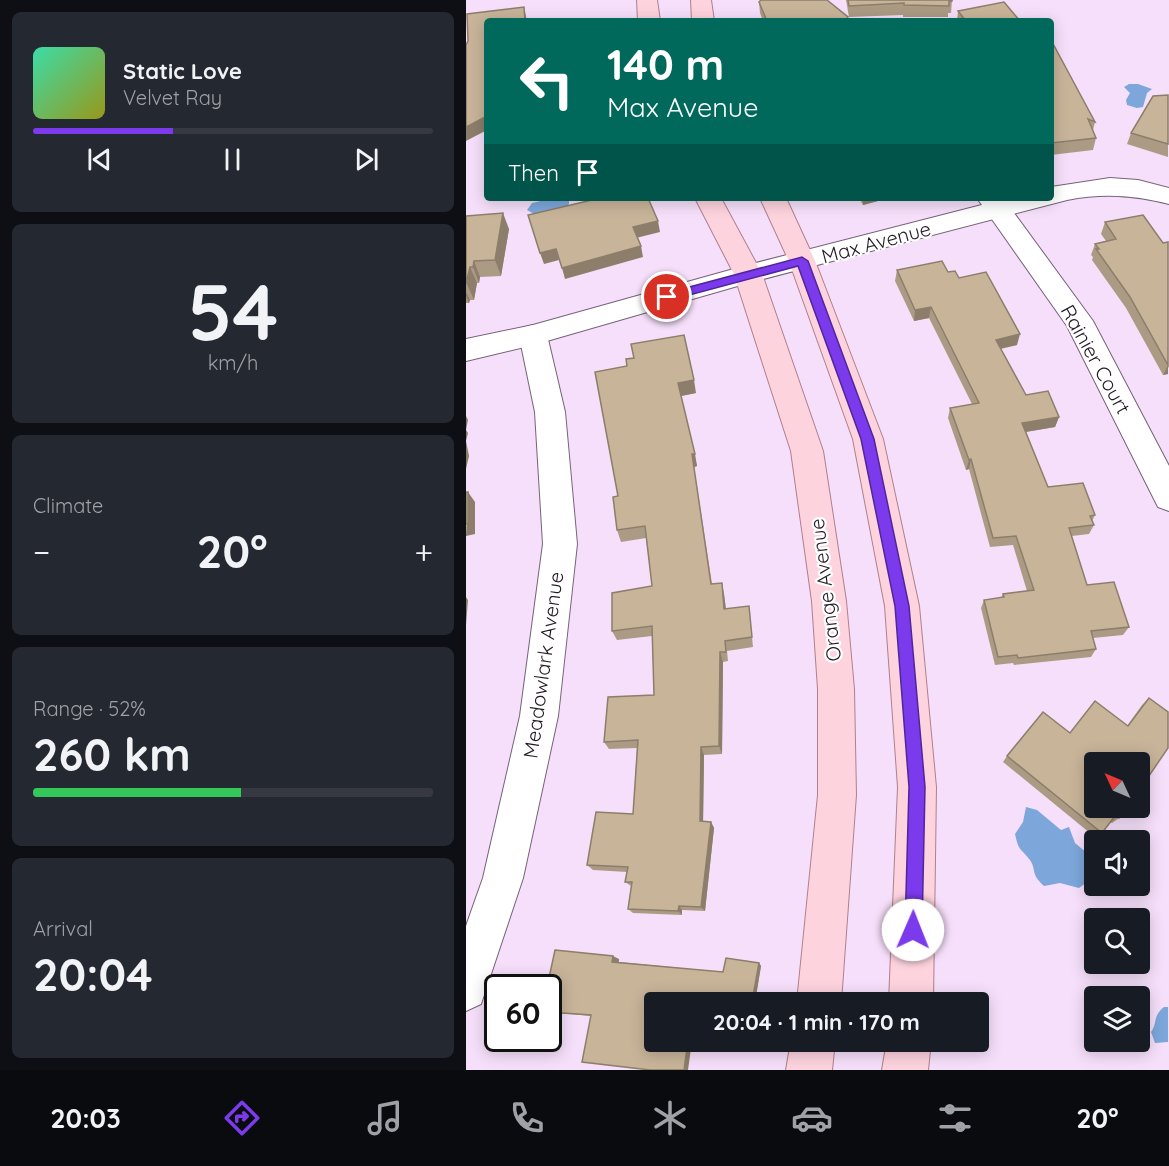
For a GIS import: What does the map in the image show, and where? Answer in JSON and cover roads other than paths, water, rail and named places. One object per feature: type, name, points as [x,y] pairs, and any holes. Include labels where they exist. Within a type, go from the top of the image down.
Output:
[{"type":"main road","points":[[647,0],[649,18]]},
{"type":"main road","points":[[701,0],[703,18]]},
{"type":"main road","name":"Orange Avenue","points":[[710,201],[748,274],[807,451],[829,601],[836,689],[836,795],[820,992]]},
{"type":"main road","points":[[774,201],[802,261],[868,439],[902,606],[917,787],[912,992]]},
{"type":"main road","points":[[809,1070],[811,1052]]},
{"type":"main road","points":[[905,1070],[907,1052]]},
{"type":"street","points":[[1054,194],[1104,184],[1148,189],[1168,196]]},
{"type":"street","name":"Max Avenue","points":[[466,350],[802,261],[995,204],[1018,201]]},
{"type":"street","name":"Rainier Court","points":[[995,204],[1080,321],[1168,498]]},
{"type":"street","name":"Meadowlark Avenue","points":[[466,989],[503,878],[539,716],[560,544],[550,412],[533,334]]},
{"type":"water","points":[[1129,84],[1138,84],[1152,89],[1147,93],[1143,107],[1127,105],[1126,100],[1130,93],[1124,87]]},
{"type":"water","points":[[569,201],[565,208],[536,215],[527,210],[532,203]]},
{"type":"water","points":[[1026,807],[1037,810],[1061,830],[1069,827],[1075,843],[1084,850],[1084,884],[1079,888],[1060,883],[1044,886],[1040,882],[1030,860],[1019,847],[1015,834],[1023,822]]},
{"type":"water","points":[[1164,1007],[1168,1007],[1168,1042],[1155,1043],[1151,1032],[1156,1017]]}]
